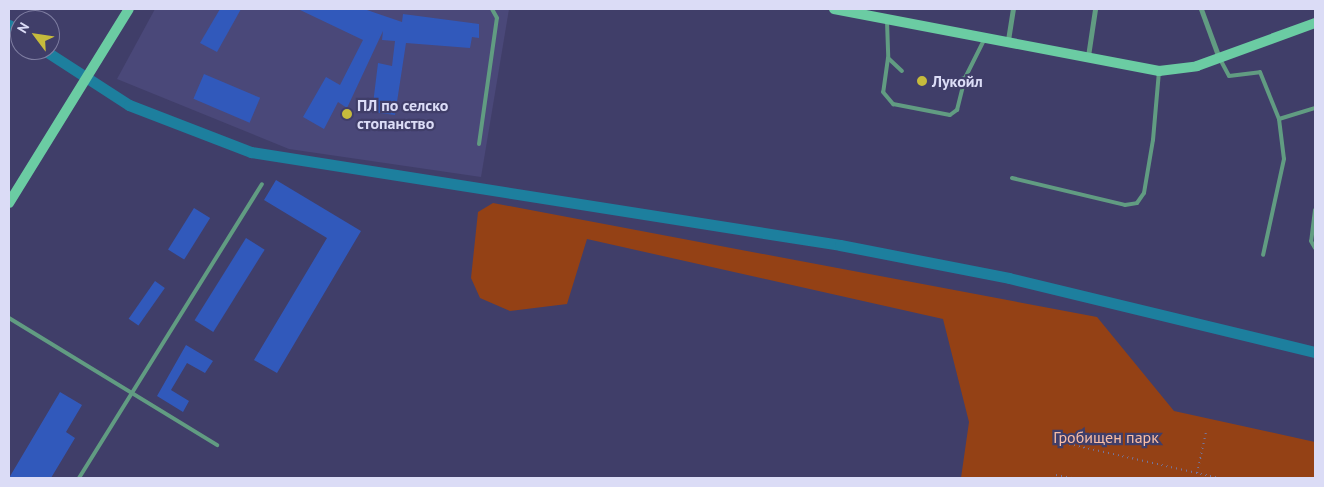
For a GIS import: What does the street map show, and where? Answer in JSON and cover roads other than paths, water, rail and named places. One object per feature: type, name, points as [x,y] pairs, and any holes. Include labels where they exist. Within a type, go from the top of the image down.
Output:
[{"type":"main road","points":[[9,204],[98,56],[129,9]]},
{"type":"main road","points":[[834,9],[887,21],[1008,40],[1159,70],[1219,58],[1315,23]]},
{"type":"street","points":[[1008,40],[1013,9]]},
{"type":"street","points":[[1088,56],[1095,9]]},
{"type":"street","points":[[1201,9],[1219,58]]},
{"type":"lane","points":[[479,144],[497,18],[492,9]]},
{"type":"lane","points":[[887,21],[888,58],[883,92],[893,104],[950,115],[957,110],[965,78],[986,37]]},
{"type":"lane","points":[[888,58],[902,71]]},
{"type":"lane","points":[[1219,58],[1229,76],[1254,70],[1262,74],[1279,119],[1284,159],[1263,255]]},
{"type":"lane","points":[[1012,178],[1125,205],[1137,203],[1144,193],[1153,140],[1159,70]]},
{"type":"lane","points":[[946,83],[965,78]]},
{"type":"lane","points":[[1279,119],[1315,108]]},
{"type":"lane","points":[[79,478],[262,184]]},
{"type":"lane","points":[[1315,210],[1311,241],[1315,248]]},
{"type":"lane","points":[[9,318],[134,391],[217,445]]},
{"type":"waterway","points":[[59,60],[129,105],[251,152],[840,245],[1009,278],[1315,352]]},
{"type":"place","name":"Лукойл","points":[[922,81]]},
{"type":"place","name":"ПЛ по селско стопанство","points":[[347,114]]},
{"type":"park label","name":"Гробищен парк","points":[[1106,437]]}]
